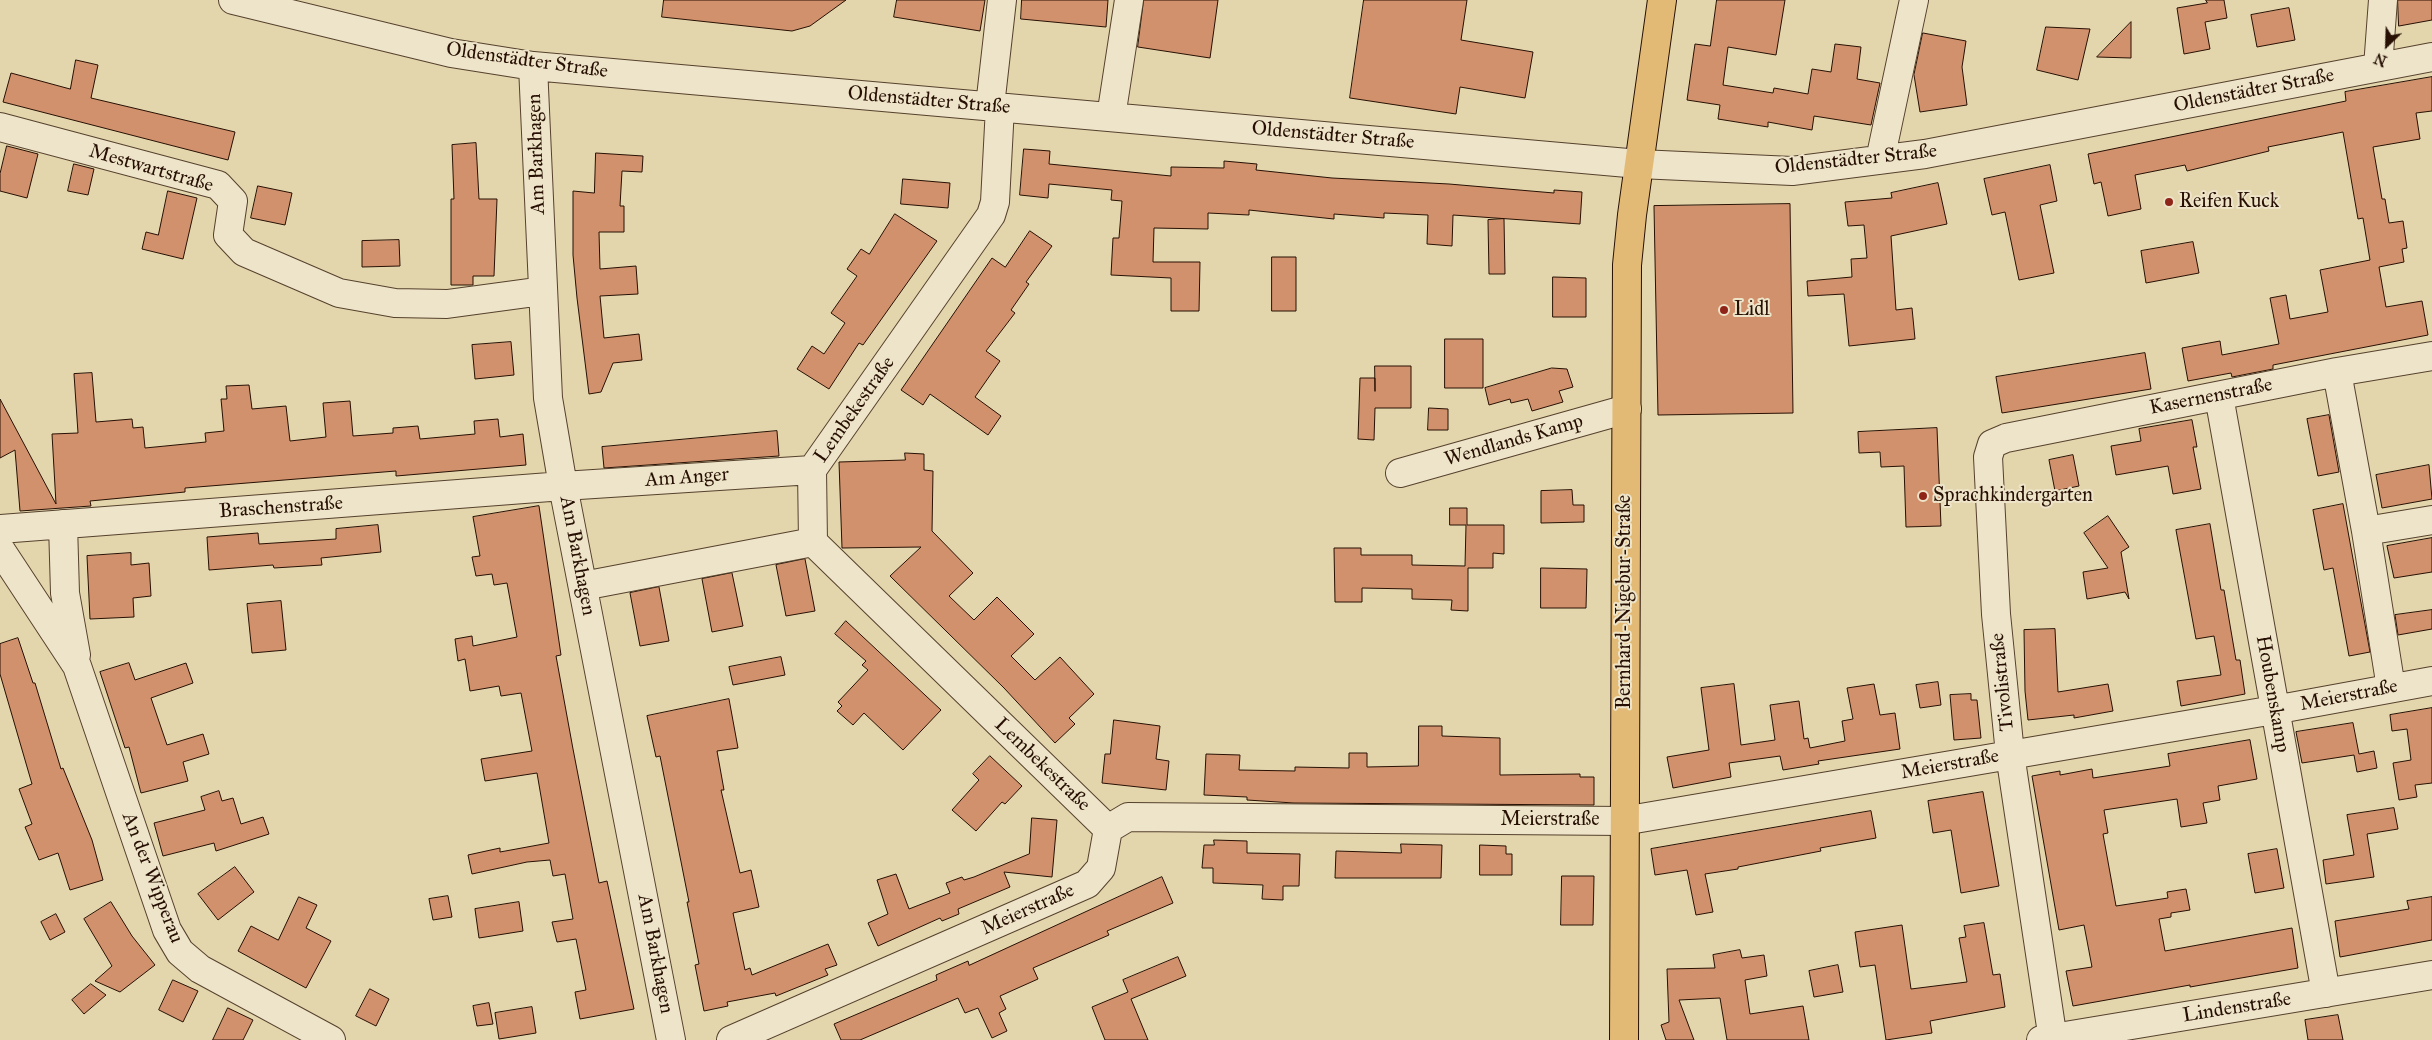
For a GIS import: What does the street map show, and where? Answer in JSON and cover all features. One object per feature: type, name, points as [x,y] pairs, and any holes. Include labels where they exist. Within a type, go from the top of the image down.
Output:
[{"type":"main road","name":"Bernhard-Nigebur-Straße","points":[[1624,1040],[1623,821],[1627,409],[1626,266],[1662,0]]},
{"type":"street","name":"Oldenstädter Straße","points":[[232,0],[451,53],[533,66],[1639,164],[1792,171],[1925,154],[2064,129],[2378,66],[2432,57]]},
{"type":"street","name":"Lembekestraße","points":[[1002,0],[995,106],[995,202],[991,215],[812,470],[814,542],[1108,829]]},
{"type":"street","points":[[1112,116],[1129,0]]},
{"type":"street","points":[[1880,160],[1914,0]]},
{"type":"street","points":[[2378,66],[2383,0]]},
{"type":"street","name":"Am Barkhagen","points":[[533,66],[548,398],[582,586],[671,1040]]},
{"type":"street","name":"Mestwartstraße","points":[[0,127],[218,185],[233,201],[228,235],[244,252],[339,293],[395,303],[447,304],[543,291]]},
{"type":"street","name":"Kasernenstraße","points":[[1992,444],[2006,438],[2337,372],[2432,356]]},
{"type":"street","points":[[2337,372],[2366,531],[2391,688]]},
{"type":"street","name":"Houbenskamp","points":[[2219,396],[2326,993]]},
{"type":"street","name":"Wendlands Kamp","points":[[1400,473],[1627,409]]},
{"type":"street","name":"Tivolistraße","points":[[1992,444],[1988,457],[1995,604],[2010,754],[2049,1039]]},
{"type":"street","name":"Am Anger","points":[[563,486],[812,470]]},
{"type":"street","name":"Braschenstraße","points":[[0,529],[563,486]]},
{"type":"street","points":[[2366,531],[2432,520]]},
{"type":"street","name":"An der Wipperau","points":[[63,524],[65,593],[77,666],[167,930],[180,952],[200,969],[331,1040]]},
{"type":"street","points":[[582,586],[814,542]]},
{"type":"street","name":"An der Wipperau","points":[[0,549],[77,666]]},
{"type":"street","name":"Meierstraße","points":[[732,1040],[1087,884],[1101,868],[1108,829],[1128,817],[1623,821],[2274,710],[2432,681]]},
{"type":"street","name":"Lindenstraße","points":[[2049,1039],[2432,975]]},
{"type":"building","points":[[664,0],[846,0],[810,26],[792,31],[662,17]]},
{"type":"building","points":[[897,0],[985,0],[980,31],[894,17]]},
{"type":"building","points":[[1022,0],[1108,0],[1106,27],[1021,19]]},
{"type":"building","points":[[1144,0],[1218,0],[1210,58],[1138,47]]},
{"type":"building","points":[[1364,0],[1467,0],[1461,40],[1533,52],[1525,98],[1460,87],[1456,114],[1350,98]]},
{"type":"building","points":[[1717,0],[1785,0],[1776,55],[1728,47],[1723,85],[1773,93],[1774,88],[1808,94],[1812,69],[1831,72],[1835,44],[1861,47],[1857,79],[1880,83],[1871,125],[1814,116],[1812,130],[1768,122],[1768,127],[1718,119],[1720,105],[1687,100],[1695,44],[1710,46]]},
{"type":"building","points":[[2206,0],[2224,0],[2227,18],[2205,22],[2210,49],[2184,54],[2177,8],[2207,3]]},
{"type":"building","points":[[2398,0],[2432,0],[2432,20],[2399,26]]},
{"type":"building","points":[[2289,8],[2295,40],[2257,47],[2251,15]]},
{"type":"building","points":[[2131,22],[2131,58],[2097,57]]},
{"type":"building","points":[[2046,27],[2090,29],[2078,80],[2037,70]]},
{"type":"building","points":[[1923,33],[1966,41],[1962,67],[1967,105],[1920,112],[1914,75]]},
{"type":"building","points":[[76,60],[98,65],[91,98],[235,132],[228,160],[3,102],[11,73],[70,89]]},
{"type":"building","points":[[2432,77],[2432,111],[2416,113],[2420,139],[2373,147],[2382,199],[2385,199],[2389,223],[2403,221],[2407,248],[2402,249],[2404,262],[2379,267],[2386,307],[2422,301],[2428,335],[2273,365],[2273,369],[2232,377],[2231,373],[2188,381],[2182,348],[2220,341],[2222,355],[2279,344],[2270,298],[2286,295],[2290,319],[2328,312],[2320,270],[2370,260],[2363,218],[2358,219],[2343,132],[2268,147],[2269,151],[2187,171],[2185,165],[2135,175],[2141,209],[2108,216],[2101,182],[2094,184],[2088,154],[2346,101],[2345,92]]},
{"type":"building","points":[[476,143],[479,199],[497,199],[494,276],[473,276],[473,285],[451,285],[451,199],[454,199],[452,145]]},
{"type":"building","points":[[7,146],[38,154],[27,198],[0,191],[0,174]]},
{"type":"building","points":[[1024,149],[1050,151],[1049,164],[1171,176],[1171,167],[1224,168],[1224,161],[1257,164],[1256,170],[1332,178],[1449,184],[1554,193],[1554,190],[1582,192],[1580,224],[1453,215],[1452,246],[1427,244],[1428,215],[1384,213],[1384,218],[1334,214],[1334,219],[1249,210],[1249,215],[1208,213],[1208,229],[1154,228],[1153,262],[1200,262],[1199,311],[1171,311],[1171,278],[1111,275],[1113,238],[1119,238],[1122,201],[1111,200],[1112,190],[1049,184],[1048,198],[1020,195]]},
{"type":"building","points":[[596,153],[643,156],[642,172],[622,171],[620,206],[624,206],[624,232],[599,232],[600,269],[636,266],[638,294],[600,296],[604,338],[639,334],[642,360],[613,363],[601,392],[589,394],[573,255],[573,191],[594,193]]},
{"type":"building","points":[[74,164],[94,169],[88,195],[68,191]]},
{"type":"building","points":[[2050,165],[2057,201],[2040,205],[2054,273],[2019,280],[2005,212],[1992,215],[1984,179]]},
{"type":"building","points":[[903,179],[950,183],[948,208],[901,204]]},
{"type":"building","points":[[1938,183],[1947,224],[1891,236],[1896,310],[1912,308],[1915,339],[1849,346],[1844,294],[1808,296],[1807,281],[1852,277],[1851,259],[1867,258],[1864,225],[1848,226],[1845,202],[1892,198],[1891,193]]},
{"type":"building","points":[[258,186],[292,193],[285,225],[251,218]]},
{"type":"building","points":[[168,191],[197,198],[183,259],[142,249],[146,232],[158,235]]},
{"type":"building","name":"Lidl","points":[[1790,204],[1793,413],[1658,415],[1654,206]]},
{"type":"building","points":[[895,214],[937,241],[863,345],[859,343],[829,389],[797,369],[812,346],[824,354],[845,323],[831,313],[857,276],[847,269],[861,249],[869,254]]},
{"type":"building","points":[[1504,219],[1505,274],[1489,274],[1488,220]]},
{"type":"building","points":[[1030,231],[1052,246],[1026,282],[1029,284],[1011,310],[1015,313],[986,351],[1000,361],[975,397],[1001,416],[988,435],[930,394],[923,405],[901,390],[992,258],[1005,267]]},
{"type":"building","points":[[399,240],[400,266],[362,267],[362,241]]},
{"type":"building","points":[[2193,242],[2199,273],[2146,283],[2141,251]]},
{"type":"building","points":[[1272,257],[1296,257],[1296,311],[1272,311]]},
{"type":"building","points":[[1553,277],[1586,278],[1586,317],[1553,317]]},
{"type":"building","points":[[1445,339],[1483,339],[1483,388],[1445,388]]},
{"type":"building","points":[[511,342],[514,375],[475,379],[472,345]]},
{"type":"building","points":[[2145,353],[2151,389],[2002,413],[1996,377]]},
{"type":"building","points":[[1375,366],[1411,366],[1411,408],[1375,408],[1374,440],[1358,439],[1360,378],[1375,378]]},
{"type":"building","points":[[1552,368],[1567,369],[1573,387],[1559,391],[1563,402],[1532,411],[1528,399],[1511,403],[1510,399],[1489,405],[1485,388]]},
{"type":"building","points":[[92,373],[96,422],[132,419],[133,428],[143,427],[145,448],[206,442],[205,433],[224,431],[221,399],[227,399],[226,386],[249,385],[252,409],[286,406],[290,441],[326,437],[323,403],[350,401],[353,436],[393,433],[393,428],[418,426],[420,439],[475,434],[474,421],[498,419],[500,437],[523,434],[526,465],[396,476],[396,471],[185,488],[185,492],[90,501],[91,506],[20,511],[15,450],[0,458],[0,399],[56,504],[52,434],[78,433],[74,374]]},
{"type":"building","points":[[1429,408],[1448,409],[1448,430],[1428,430]]},
{"type":"building","points":[[2329,415],[2339,472],[2318,476],[2307,419]]},
{"type":"building","points":[[2192,420],[2197,447],[2193,447],[2201,489],[2173,494],[2168,466],[2116,475],[2111,446],[2141,441],[2139,429]]},
{"type":"building","points":[[1937,428],[1941,526],[1906,527],[1904,466],[1881,467],[1880,452],[1859,453],[1858,432]]},
{"type":"building","points":[[777,431],[779,456],[604,468],[602,447]]},
{"type":"building","points":[[905,453],[924,454],[924,470],[933,471],[932,531],[973,573],[949,596],[974,620],[997,597],[1034,634],[1011,656],[1035,680],[1060,657],[1094,694],[1069,718],[1075,724],[1055,743],[1004,688],[890,576],[921,547],[842,548],[839,462],[905,460]]},
{"type":"building","points":[[2073,455],[2079,486],[2055,491],[2049,460]]},
{"type":"building","points":[[2429,465],[2432,499],[2382,508],[2376,475]]},
{"type":"building","points":[[1572,490],[1573,505],[1584,505],[1584,522],[1541,523],[1541,491]]},
{"type":"building","points":[[2343,504],[2370,652],[2349,656],[2333,568],[2324,570],[2313,510]]},
{"type":"building","points":[[539,506],[561,655],[556,656],[573,749],[599,883],[607,881],[634,1009],[580,1019],[575,992],[586,990],[576,939],[557,942],[552,922],[573,919],[565,874],[553,876],[550,860],[527,862],[472,874],[468,855],[500,848],[500,852],[549,843],[537,773],[485,781],[481,759],[532,751],[521,693],[501,696],[499,686],[470,691],[465,659],[458,661],[455,639],[472,636],[473,646],[517,637],[507,583],[494,585],[492,574],[476,576],[472,557],[480,556],[473,517]]},
{"type":"building","points":[[1450,508],[1467,508],[1467,525],[1504,525],[1504,554],[1493,553],[1493,568],[1468,568],[1468,611],[1451,610],[1452,600],[1412,599],[1412,589],[1362,588],[1362,602],[1335,602],[1334,548],[1361,548],[1361,555],[1412,555],[1412,565],[1465,566],[1466,525],[1450,525]]},
{"type":"building","points":[[2108,516],[2129,547],[2121,552],[2129,599],[2125,592],[2087,599],[2083,572],[2108,568],[2084,533]]},
{"type":"building","points":[[2210,524],[2221,590],[2224,590],[2236,660],[2240,660],[2245,694],[2181,706],[2177,681],[2221,675],[2214,636],[2196,639],[2176,530]]},
{"type":"building","points":[[378,525],[381,552],[321,558],[322,565],[274,568],[273,565],[209,570],[207,537],[258,533],[259,544],[336,539],[336,529]]},
{"type":"building","points":[[2432,538],[2432,572],[2394,578],[2387,546]]},
{"type":"building","points":[[131,553],[131,565],[149,563],[151,596],[133,598],[134,617],[90,619],[87,556]]},
{"type":"building","points":[[805,559],[815,611],[786,616],[776,565]]},
{"type":"building","points":[[1541,568],[1587,569],[1586,608],[1541,608]]},
{"type":"building","points":[[732,573],[743,626],[712,632],[702,579]]},
{"type":"building","points":[[659,587],[669,641],[640,646],[630,593]]},
{"type":"building","points":[[281,601],[286,650],[252,653],[247,604]]},
{"type":"building","points":[[2432,610],[2432,629],[2398,635],[2395,615]]},
{"type":"building","points":[[846,621],[941,710],[903,750],[864,713],[853,725],[837,711],[842,706],[838,702],[868,670],[862,665],[866,661],[835,634]]},
{"type":"building","points":[[2055,629],[2058,692],[2108,684],[2113,711],[2074,718],[2074,715],[2028,720],[2025,691],[2024,630]]},
{"type":"building","points":[[18,638],[33,683],[35,683],[61,769],[63,768],[92,840],[103,880],[70,890],[58,853],[39,860],[25,827],[32,824],[19,789],[32,784],[0,674],[0,644]]},
{"type":"building","points":[[781,657],[785,675],[733,685],[729,667]]},
{"type":"building","points":[[129,663],[135,680],[186,663],[193,683],[151,698],[167,745],[203,734],[209,754],[183,762],[188,781],[141,793],[129,747],[125,748],[100,672]]},
{"type":"building","points":[[1938,682],[1941,705],[1920,708],[1916,685]]},
{"type":"building","points":[[1734,684],[1741,745],[1775,740],[1770,705],[1799,701],[1804,739],[1808,738],[1810,748],[1845,741],[1842,721],[1853,719],[1847,688],[1874,684],[1880,715],[1895,713],[1900,749],[1818,761],[1819,764],[1783,770],[1780,756],[1729,763],[1731,777],[1673,788],[1667,757],[1709,750],[1701,688]]},
{"type":"building","points":[[1971,694],[1971,700],[1977,700],[1981,738],[1954,740],[1950,695]]},
{"type":"building","points":[[729,699],[738,748],[717,751],[724,790],[721,790],[740,873],[751,870],[759,907],[733,913],[745,970],[750,968],[752,975],[828,944],[837,965],[825,969],[828,975],[776,996],[775,993],[727,1002],[728,1006],[704,1011],[695,965],[699,964],[687,902],[689,902],[660,756],[656,757],[647,716]]},
{"type":"building","points":[[2432,708],[2432,783],[2415,785],[2417,797],[2399,800],[2393,763],[2411,760],[2407,729],[2392,731],[2390,715]]},
{"type":"building","points":[[1114,720],[1160,726],[1156,759],[1169,761],[1166,790],[1102,783],[1105,754],[1110,754]]},
{"type":"building","points":[[2353,723],[2359,754],[2374,751],[2377,768],[2357,772],[2354,755],[2302,763],[2296,732]]},
{"type":"building","points":[[1419,726],[1442,726],[1442,736],[1500,738],[1500,775],[1580,774],[1580,777],[1594,777],[1594,805],[1294,803],[1247,800],[1247,797],[1204,795],[1206,754],[1240,755],[1239,770],[1295,771],[1295,767],[1349,768],[1349,753],[1367,753],[1367,767],[1418,766]]},
{"type":"building","points":[[2250,740],[2257,779],[2218,786],[2220,800],[2203,803],[2207,823],[2181,827],[2177,799],[2104,810],[2108,833],[2103,834],[2116,906],[2168,898],[2167,892],[2186,889],[2190,910],[2171,913],[2171,917],[2159,919],[2165,951],[2292,928],[2298,968],[2073,1006],[2066,971],[2092,967],[2084,925],[2059,930],[2032,776],[2060,771],[2060,775],[2092,769],[2093,778],[2170,766],[2168,754]]},
{"type":"building","points":[[990,756],[1022,786],[1005,804],[1002,802],[976,831],[952,810],[979,780],[973,774]]},
{"type":"building","points":[[219,791],[222,801],[233,798],[241,824],[263,817],[269,834],[216,851],[214,843],[163,856],[154,823],[205,810],[201,797]]},
{"type":"building","points":[[1983,792],[1999,886],[1961,893],[1951,830],[1933,833],[1928,801]]},
{"type":"building","points":[[2394,808],[2398,829],[2367,834],[2374,877],[2326,884],[2323,860],[2354,855],[2347,815]]},
{"type":"building","points":[[1871,811],[1876,838],[1820,848],[1821,851],[1738,867],[1738,869],[1705,874],[1713,912],[1696,915],[1687,870],[1655,875],[1651,849]]},
{"type":"building","points":[[1032,818],[1057,820],[1052,877],[1004,872],[1010,887],[958,909],[959,914],[942,921],[940,918],[878,946],[868,923],[888,914],[877,880],[896,874],[909,909],[950,893],[946,883],[962,877],[964,880],[974,877],[1029,854]]},
{"type":"building","points":[[1214,840],[1247,841],[1247,853],[1300,854],[1299,886],[1283,886],[1283,900],[1262,899],[1263,885],[1213,883],[1213,868],[1202,868],[1204,845],[1214,845]]},
{"type":"building","points":[[1401,844],[1442,845],[1441,878],[1335,878],[1336,851],[1401,853]]},
{"type":"building","points":[[1480,845],[1506,846],[1506,854],[1512,854],[1512,875],[1480,875]]},
{"type":"building","points":[[2277,849],[2284,888],[2255,893],[2248,854]]},
{"type":"building","points":[[235,867],[254,892],[218,920],[198,894]]},
{"type":"building","points":[[1562,876],[1594,876],[1593,925],[1561,925]]},
{"type":"building","points":[[1162,877],[1173,903],[1107,931],[1109,935],[1033,968],[1038,979],[1000,996],[1006,1009],[999,1013],[1007,1031],[992,1038],[978,1008],[965,1013],[958,998],[860,1040],[841,1040],[834,1024],[937,980],[936,975],[968,961],[969,965]]},
{"type":"building","points":[[448,896],[452,917],[433,920],[429,899]]},
{"type":"building","points":[[299,897],[317,905],[306,928],[331,941],[306,988],[238,951],[251,926],[278,940]]},
{"type":"building","points":[[2432,897],[2432,940],[2340,957],[2335,921],[2409,909],[2407,901]]},
{"type":"building","points":[[111,902],[132,936],[155,965],[120,992],[95,981],[112,966],[84,919]]},
{"type":"building","points":[[519,902],[523,931],[479,938],[475,909]]},
{"type":"building","points":[[56,914],[65,932],[50,940],[41,922]]},
{"type":"building","points":[[1984,923],[1993,975],[2000,974],[2005,1007],[1930,1021],[1932,1033],[1886,1040],[1875,965],[1860,967],[1855,932],[1902,925],[1911,989],[1967,982],[1959,938],[1966,937],[1964,926]]},
{"type":"building","points":[[1740,950],[1742,958],[1764,955],[1767,976],[1745,980],[1750,1014],[1803,1006],[1809,1040],[1727,1040],[1720,998],[1679,1000],[1694,1040],[1666,1040],[1661,1025],[1669,1022],[1667,969],[1715,968],[1713,955]]},
{"type":"building","points":[[1178,957],[1186,976],[1131,999],[1148,1040],[1105,1040],[1092,1007],[1128,992],[1123,980]]},
{"type":"building","points":[[1838,965],[1843,992],[1814,997],[1809,971]]},
{"type":"building","points":[[173,980],[198,991],[183,1022],[159,1010]]},
{"type":"building","points":[[91,984],[106,995],[84,1014],[72,1000]]},
{"type":"building","points":[[370,989],[389,999],[376,1026],[356,1016]]},
{"type":"building","points":[[489,1003],[493,1024],[477,1026],[473,1006]]},
{"type":"building","points":[[532,1007],[536,1033],[499,1039],[495,1013]]},
{"type":"building","points":[[228,1008],[253,1020],[243,1040],[213,1040]]},
{"type":"building","points":[[2338,1015],[2343,1040],[2308,1040],[2305,1020]]},
{"type":"place","name":"Reifen Kuck","points":[[2169,202]]},
{"type":"place","name":"Lidl","points":[[1724,310]]},
{"type":"place","name":"Sprachkindergarten","points":[[1923,496]]}]
